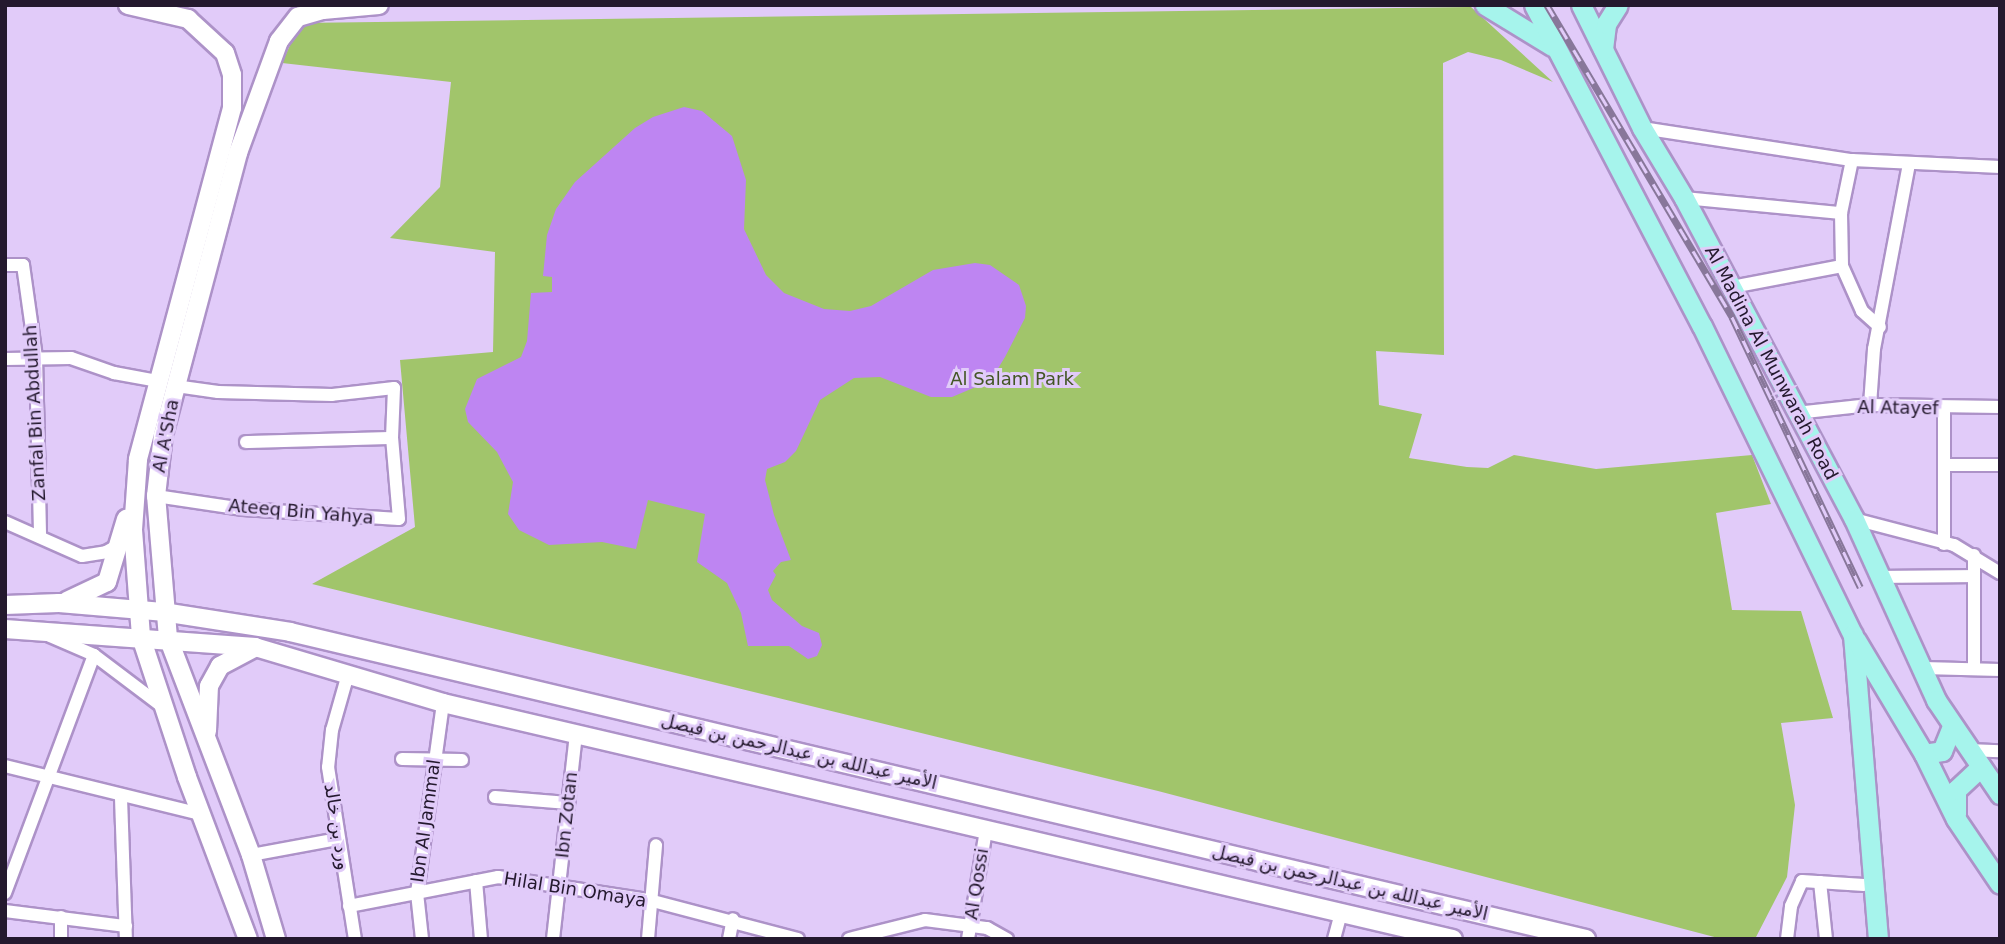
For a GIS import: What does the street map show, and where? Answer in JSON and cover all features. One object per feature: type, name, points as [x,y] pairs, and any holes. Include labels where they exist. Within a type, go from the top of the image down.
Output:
[{"type":"main road","name":"Al A'Sha","points":[[128,5],[188,19],[225,54],[232,75],[232,108],[138,460],[133,530],[142,637],[201,814],[248,939]]},
{"type":"main road","name":"Al A'Sha","points":[[276,939],[251,855],[217,776],[168,638],[163,612],[156,496],[163,435],[238,153],[279,41],[298,17],[323,10],[379,5]]},
{"type":"main road","points":[[1485,5],[1558,51]]},
{"type":"main road","points":[[1534,5],[1702,326],[1853,635],[1924,754],[1956,819],[2000,884]]},
{"type":"main road","name":"Al Madina Al Munwarah Road","points":[[1581,5],[1642,128],[1684,198],[1854,519],[1952,726],[1967,750],[1988,769],[2000,794]]},
{"type":"main road","points":[[1603,50],[1606,24],[1618,5]]},
{"type":"main road","points":[[59,604],[98,590],[107,582],[121,544],[138,460]]},
{"type":"main road","name":"الأمير عبدالله بن عبدالرحمن بن فيصل","points":[[5,605],[59,604],[163,612],[290,632],[1586,939]]},
{"type":"main road","name":"الأمير عبدالله بن عبدالرحمن بن فيصل","points":[[5,629],[168,638],[255,647],[443,703],[1450,938]]},
{"type":"main road","points":[[1853,635],[1878,939]]},
{"type":"main road","points":[[217,776],[206,727],[209,685],[220,666],[255,647]]},
{"type":"main road","points":[[1924,754],[1942,751],[1952,726]]},
{"type":"main road","points":[[1956,819],[1956,790],[1988,769]]},
{"type":"street","points":[[1642,128],[1852,160],[2000,167]]},
{"type":"street","points":[[1852,160],[1842,214],[1842,266],[1862,311],[1880,327]]},
{"type":"street","points":[[1870,405],[1880,327],[1909,164]]},
{"type":"street","points":[[1684,198],[1842,214]]},
{"type":"street","name":"Zanfal Bin Abdullah","points":[[5,265],[23,265],[36,357],[40,537]]},
{"type":"street","points":[[1732,287],[1842,266]]},
{"type":"street","points":[[5,359],[71,358],[114,373],[158,381]]},
{"type":"street","name":"Ateeq Bin Yahya","points":[[156,496],[243,509],[399,519],[392,438],[394,388],[332,395],[176,386]]},
{"type":"street","name":"Al Atayef","points":[[1796,413],[1870,405],[2000,407]]},
{"type":"street","points":[[1944,408],[1944,544]]},
{"type":"street","points":[[246,442],[392,438]]},
{"type":"street","points":[[1944,465],[2000,465]]},
{"type":"street","points":[[1854,519],[1974,555],[2000,573]]},
{"type":"street","points":[[5,522],[82,556],[121,544],[133,530]]},
{"type":"street","points":[[1974,555],[1974,669]]},
{"type":"street","points":[[1881,577],[1974,576]]},
{"type":"street","points":[[34,629],[94,655],[164,708]]},
{"type":"street","points":[[5,893],[94,655]]},
{"type":"street","points":[[1923,668],[2000,670]]},
{"type":"street","name":"ورد بن خالد","points":[[348,674],[332,730],[328,766],[337,839],[355,939]]},
{"type":"street","name":"Ibn Al Jammal","points":[[422,939],[416,893],[443,703]]},
{"type":"street","name":"Ibn Zotan","points":[[553,939],[576,734]]},
{"type":"street","points":[[1967,750],[2000,751]]},
{"type":"street","points":[[402,759],[462,760]]},
{"type":"street","points":[[5,766],[50,774],[121,798],[201,814]]},
{"type":"street","points":[[495,797],[568,803]]},
{"type":"street","points":[[5,911],[61,917],[126,932],[121,798]]},
{"type":"street","name":"Al Qossi","points":[[969,932],[986,830]]},
{"type":"street","points":[[251,855],[337,839]]},
{"type":"street","points":[[648,939],[649,900],[656,845]]},
{"type":"street","name":"Hilal Bin Omaya","points":[[349,906],[498,877],[649,900],[733,919],[798,939]]},
{"type":"street","points":[[476,881],[481,939]]},
{"type":"street","points":[[1787,939],[1791,906],[1802,881],[1864,885]]},
{"type":"street","points":[[1820,882],[1826,939]]},
{"type":"street","points":[[1334,939],[1341,913]]},
{"type":"street","points":[[61,917],[61,939]]},
{"type":"street","points":[[729,939],[733,919]]},
{"type":"street","points":[[849,939],[874,936],[925,920],[1007,939]]},
{"type":"green space","name":"Al Salam Park","points":[[1471,7],[1553,82],[1501,60],[1468,52],[1443,63],[1444,355],[1376,351],[1379,405],[1422,414],[1409,458],[1467,467],[1488,468],[1514,455],[1596,469],[1752,455],[1771,504],[1716,513],[1732,610],[1801,611],[1833,718],[1781,723],[1795,805],[1787,877],[1755,939],[1722,939],[1158,791],[312,584],[415,527],[400,360],[493,352],[495,252],[390,238],[440,187],[451,82],[282,63],[300,23]]},
{"type":"shaded area","points":[[684,107],[702,111],[732,136],[746,180],[744,229],[766,275],[784,293],[824,309],[850,311],[871,306],[933,270],[975,263],[990,265],[1019,285],[1026,306],[1025,318],[1005,357],[994,375],[978,386],[952,397],[931,397],[880,377],[854,378],[820,400],[796,451],[785,462],[767,469],[765,480],[774,515],[791,560],[781,562],[773,571],[776,575],[768,590],[772,600],[802,626],[819,633],[822,645],[817,656],[808,659],[789,646],[748,646],[741,613],[727,583],[697,562],[705,514],[648,500],[636,549],[602,542],[549,545],[519,530],[508,514],[513,482],[497,452],[468,422],[465,409],[477,379],[521,357],[527,341],[531,293],[552,292],[552,277],[543,276],[547,235],[556,209],[575,182],[635,128],[653,117]]},
{"type":"railway","points":[[1547,5],[1732,317],[1860,587]]}]
